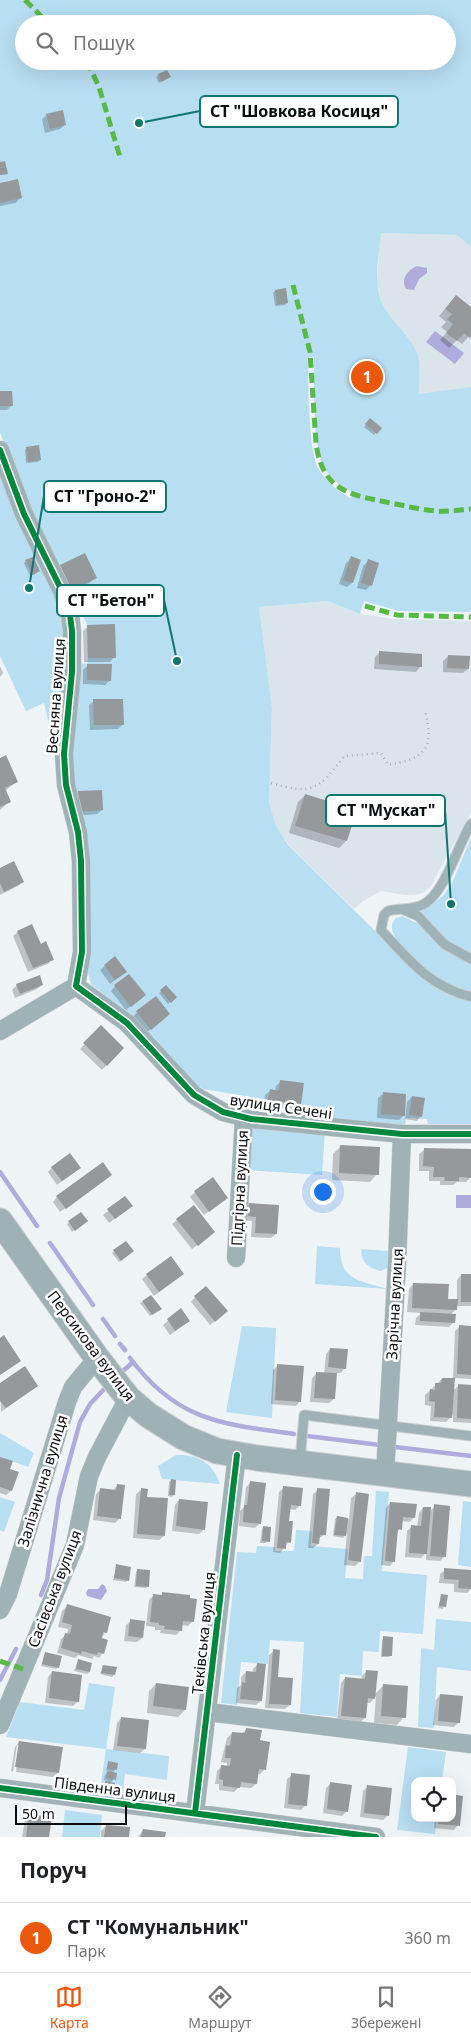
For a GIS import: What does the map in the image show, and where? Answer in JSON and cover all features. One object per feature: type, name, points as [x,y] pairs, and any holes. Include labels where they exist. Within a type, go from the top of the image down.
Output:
[{"type":"main road","name":"Персикова вулиця","points":[[0,1221],[97,1358],[128,1398],[165,1426],[184,1437],[227,1453],[300,1464],[471,1484]]},
{"type":"street","name":"Весняна вулиця","points":[[0,450],[24,514],[62,591],[70,615],[74,652],[64,770],[78,832],[82,861],[82,952],[76,986]]},
{"type":"street","points":[[0,1032],[76,986]]},
{"type":"street","name":"вулиця Сечені","points":[[76,986],[127,1023],[194,1095],[212,1108],[244,1118],[402,1134],[471,1134]]},
{"type":"street","name":"Підгірна вулиця","points":[[236,1258],[244,1118]]},
{"type":"street","name":"Зарічна вулиця","points":[[385,1474],[402,1134]]},
{"type":"street","name":"Залізнична вулиця","points":[[0,1610],[8,1594],[67,1402],[73,1387],[97,1358]]},
{"type":"street","name":"Сасівська вулиця","points":[[0,1725],[75,1545],[92,1470],[128,1398]]},
{"type":"street","name":"Теківська вулиця","points":[[195,1813],[233,1483],[227,1453]]},
{"type":"street","name":"Теківська вулиця","points":[[208,1712],[471,1744]]},
{"type":"street","name":"Південна вулиця","points":[[0,1788],[376,1837]]},
{"type":"lane","points":[[471,824],[445,877],[433,896],[423,905],[388,911],[384,915],[381,930],[434,983],[471,997]]},
{"type":"lane","points":[[394,910],[411,911],[444,944],[471,959]]},
{"type":"lane","points":[[300,1464],[304,1415],[471,1436]]},
{"type":"path","points":[[271,783],[294,789],[307,789],[328,777],[344,756],[381,753],[388,765],[415,758],[426,749],[428,743],[430,728],[425,711]]},
{"type":"shaded area","points":[[0,0],[471,0],[471,247],[457,235],[381,233],[377,274],[378,290],[383,306],[415,348],[418,356],[420,370],[419,394],[471,387],[471,612],[399,611],[364,601],[360,614],[328,601],[259,607],[272,708],[269,802],[275,823],[288,845],[427,982],[446,993],[471,1001],[471,1124],[428,1124],[427,1119],[406,1118],[405,1126],[328,1119],[300,1112],[300,1105],[203,1089],[194,1083],[130,1016],[91,984],[87,969],[78,792],[72,791],[70,777],[79,663],[87,664],[88,658],[87,625],[60,565],[54,568],[25,502],[0,432]],"holes":[[[309,357],[314,357],[314,396],[319,453],[327,472],[343,487],[352,492],[351,498],[327,481],[317,466],[314,457],[309,413],[308,380]]]},
{"type":"shaded area","points":[[380,233],[457,235],[471,247],[471,387],[418,395],[420,372],[418,356],[385,310],[380,298],[377,282]]},
{"type":"shaded area","points":[[417,266],[427,268],[427,273],[419,279],[414,290],[406,289],[404,278]]},
{"type":"shaded area","points":[[435,331],[464,353],[455,364],[426,342]]},
{"type":"shaded area","points":[[0,458],[68,620],[60,775],[44,703],[26,711],[0,656]]},
{"type":"shaded area","points":[[328,601],[360,614],[394,619],[471,621],[471,812],[431,886],[425,892],[405,895],[381,891],[363,901],[354,909],[288,844],[275,823],[269,802],[272,708],[259,607]]},
{"type":"shaded area","points":[[471,838],[471,955],[451,944],[419,912],[443,896],[452,883]]},
{"type":"shaded area","points":[[402,916],[417,923],[442,948],[471,964],[471,992],[445,983],[423,967],[406,950],[394,935],[392,928],[396,918]]},
{"type":"shaded area","points":[[248,1124],[325,1131],[322,1175],[246,1170]]},
{"type":"shaded area","points":[[456,1195],[471,1195],[471,1208],[456,1208]]},
{"type":"shaded area","points":[[317,1246],[340,1248],[341,1259],[348,1273],[361,1281],[388,1289],[315,1284]]},
{"type":"shaded area","points":[[361,1249],[389,1251],[389,1267],[381,1271],[369,1267],[362,1258]]},
{"type":"shaded area","points":[[242,1326],[276,1328],[272,1418],[226,1412]]},
{"type":"shaded area","points":[[0,1433],[34,1453],[28,1467],[0,1457]]},
{"type":"shaded area","points":[[176,1455],[191,1456],[204,1461],[213,1470],[220,1484],[162,1479],[158,1466]]},
{"type":"shaded area","points":[[376,1491],[389,1492],[382,1571],[427,1575],[423,1634],[380,1631],[379,1652],[363,1651],[362,1676],[340,1674],[337,1717],[300,1713],[304,1642],[270,1640],[268,1664],[241,1662],[237,1705],[221,1703],[237,1552],[256,1553],[257,1546],[275,1547],[275,1551],[294,1551],[296,1530],[312,1531],[311,1546],[348,1549],[345,1578],[363,1579],[364,1556],[372,1556]]},
{"type":"shaded area","points":[[0,1497],[15,1502],[4,1532],[0,1530]]},
{"type":"shaded area","points":[[463,1501],[471,1502],[471,1567],[458,1565]]},
{"type":"shaded area","points":[[102,1584],[107,1591],[101,1600],[87,1596],[88,1589],[98,1589]]},
{"type":"shaded area","points":[[436,1619],[471,1622],[471,1671],[437,1667],[434,1728],[418,1727],[421,1648],[434,1650]]},
{"type":"shaded area","points":[[89,1683],[115,1687],[106,1749],[6,1737],[20,1702],[84,1710]]},
{"type":"shaded area","points":[[408,1747],[446,1752],[443,1777],[411,1777],[411,1822],[436,1822],[435,1834],[397,1830]]},
{"type":"shaded area","points":[[106,1749],[169,1756],[167,1780],[125,1774],[123,1793],[100,1790]]},
{"type":"shaded area","points":[[65,1810],[102,1815],[100,1837],[62,1837]]},
{"type":"building","points":[[167,70],[171,77],[161,82],[158,74]]},
{"type":"building","points":[[63,110],[66,125],[50,129],[46,114]]},
{"type":"building","points":[[5,161],[8,174],[0,175],[0,162]]},
{"type":"building","points":[[18,179],[22,198],[0,203],[0,183]]},
{"type":"building","points":[[286,288],[288,303],[277,305],[275,290]]},
{"type":"building","points":[[456,295],[471,307],[471,336],[470,338],[464,333],[457,341],[446,333],[453,324],[447,319],[452,314],[445,309]]},
{"type":"building","points":[[0,391],[12,391],[13,406],[0,406]]},
{"type":"building","points":[[370,418],[382,428],[377,434],[365,424]]},
{"type":"building","points":[[39,445],[41,460],[28,462],[26,447]]},
{"type":"building","points":[[85,553],[97,578],[72,590],[60,565]]},
{"type":"building","points":[[351,556],[361,560],[353,583],[343,580]]},
{"type":"building","points":[[33,557],[40,571],[33,575],[25,560]]},
{"type":"building","points":[[368,559],[379,563],[372,586],[361,583]]},
{"type":"building","points":[[115,624],[116,658],[88,658],[87,625]]},
{"type":"building","points":[[379,651],[422,654],[422,667],[379,664]]},
{"type":"building","points":[[448,655],[470,656],[469,669],[447,668]]},
{"type":"building","points":[[87,664],[112,664],[111,681],[87,680]]},
{"type":"building","points":[[93,699],[123,699],[124,725],[94,725]]},
{"type":"building","points":[[6,755],[18,782],[5,788],[11,802],[0,807],[0,758]]},
{"type":"building","points":[[102,790],[103,810],[79,812],[78,791]]},
{"type":"building","points":[[305,794],[357,810],[347,841],[295,826]]},
{"type":"building","points":[[14,861],[24,882],[4,892],[0,883],[0,868]]},
{"type":"building","points":[[32,924],[41,944],[46,941],[54,960],[33,968],[17,931]]},
{"type":"building","points":[[115,956],[127,972],[115,980],[104,965]]},
{"type":"building","points":[[129,974],[146,995],[131,1007],[114,985]]},
{"type":"building","points":[[40,975],[43,985],[20,994],[16,984]]},
{"type":"building","points":[[166,985],[177,997],[171,1003],[160,990]]},
{"type":"building","points":[[156,996],[170,1014],[151,1030],[136,1011]]},
{"type":"building","points":[[101,1025],[124,1048],[107,1066],[83,1043]]},
{"type":"building","points":[[280,1080],[304,1083],[301,1105],[268,1100],[270,1089],[279,1091]]},
{"type":"building","points":[[383,1092],[406,1094],[405,1116],[381,1114]]},
{"type":"building","points":[[412,1096],[425,1098],[422,1117],[409,1115]]},
{"type":"building","points":[[340,1145],[380,1147],[379,1175],[339,1173]]},
{"type":"building","points":[[424,1148],[471,1149],[471,1178],[459,1177],[459,1181],[444,1181],[445,1177],[433,1177],[434,1167],[423,1166]]},
{"type":"building","points":[[70,1153],[81,1168],[62,1181],[51,1167]]},
{"type":"building","points":[[103,1162],[112,1175],[66,1209],[56,1196]]},
{"type":"building","points":[[213,1177],[228,1198],[209,1212],[194,1191]]},
{"type":"building","points":[[125,1196],[133,1206],[115,1219],[107,1209]]},
{"type":"building","points":[[248,1203],[279,1205],[277,1234],[255,1233],[256,1217],[247,1216]]},
{"type":"building","points":[[194,1205],[215,1232],[198,1246],[176,1219]]},
{"type":"building","points":[[81,1212],[88,1221],[75,1231],[68,1221]]},
{"type":"building","points":[[126,1241],[134,1251],[121,1261],[113,1250]]},
{"type":"building","points":[[171,1256],[184,1274],[159,1292],[146,1274]]},
{"type":"building","points":[[461,1274],[471,1274],[471,1302],[461,1302]]},
{"type":"building","points":[[413,1283],[449,1284],[448,1299],[458,1299],[457,1310],[412,1308]]},
{"type":"building","points":[[206,1286],[228,1311],[215,1322],[194,1296]]},
{"type":"building","points":[[151,1295],[162,1309],[152,1315],[142,1301]]},
{"type":"building","points":[[181,1308],[190,1321],[175,1331],[167,1319]]},
{"type":"building","points":[[420,1312],[456,1314],[455,1323],[420,1321]]},
{"type":"building","points":[[459,1325],[471,1326],[471,1375],[457,1374]]},
{"type":"building","points":[[4,1335],[21,1361],[0,1375],[0,1338]]},
{"type":"building","points":[[330,1348],[348,1349],[346,1369],[328,1367]]},
{"type":"building","points":[[277,1364],[304,1366],[301,1402],[275,1400]]},
{"type":"building","points":[[25,1366],[38,1386],[6,1408],[0,1401],[0,1383]]},
{"type":"building","points":[[316,1372],[337,1373],[335,1399],[314,1398]]},
{"type":"building","points":[[442,1378],[455,1378],[452,1418],[434,1417],[435,1402],[429,1401],[430,1389],[435,1390],[435,1383],[441,1383]]},
{"type":"building","points":[[458,1384],[471,1385],[471,1419],[457,1418]]},
{"type":"building","points":[[0,1457],[13,1461],[10,1469],[19,1472],[12,1491],[0,1487]]},
{"type":"building","points":[[171,1479],[176,1480],[175,1495],[169,1495]]},
{"type":"building","points":[[250,1481],[266,1483],[261,1524],[243,1522],[244,1505],[247,1505]]},
{"type":"building","points":[[117,1484],[125,1485],[121,1519],[97,1516],[100,1488],[116,1490]]},
{"type":"building","points":[[283,1486],[303,1488],[301,1506],[291,1505],[289,1521],[293,1521],[291,1543],[286,1542],[286,1549],[277,1548]]},
{"type":"building","points":[[141,1488],[148,1489],[147,1497],[168,1498],[165,1536],[137,1534]]},
{"type":"building","points":[[317,1488],[330,1489],[326,1535],[320,1535],[319,1544],[312,1543]]},
{"type":"building","points":[[356,1492],[369,1494],[361,1562],[348,1560]]},
{"type":"building","points":[[179,1499],[208,1502],[205,1530],[176,1526]]},
{"type":"building","points":[[390,1502],[417,1504],[415,1518],[403,1517],[402,1530],[398,1529],[395,1562],[385,1561]]},
{"type":"building","points":[[434,1504],[450,1506],[446,1557],[430,1556]]},
{"type":"building","points":[[423,1507],[431,1507],[427,1554],[409,1553],[411,1525],[421,1526]]},
{"type":"building","points":[[337,1516],[348,1518],[346,1536],[334,1535]]},
{"type":"building","points":[[263,1526],[271,1527],[270,1542],[262,1541]]},
{"type":"building","points":[[116,1564],[131,1567],[129,1581],[114,1578]]},
{"type":"building","points":[[444,1568],[471,1570],[471,1589],[458,1588],[459,1580],[444,1579]]},
{"type":"building","points":[[137,1569],[150,1570],[149,1587],[136,1586]]},
{"type":"building","points":[[162,1592],[190,1595],[190,1598],[197,1599],[194,1622],[183,1621],[182,1631],[164,1629],[165,1626],[159,1625],[159,1623],[150,1622],[153,1594],[162,1595]]},
{"type":"building","points":[[441,1594],[448,1595],[446,1607],[439,1606]]},
{"type":"building","points":[[67,1604],[111,1617],[107,1633],[103,1632],[102,1638],[108,1640],[104,1654],[98,1652],[97,1655],[82,1651],[81,1654],[61,1648],[65,1633],[70,1634],[72,1625],[62,1622]]},
{"type":"building","points":[[130,1619],[145,1621],[143,1638],[128,1636]]},
{"type":"building","points":[[383,1636],[393,1637],[392,1656],[382,1656]]},
{"type":"building","points":[[273,1649],[280,1650],[278,1677],[293,1678],[291,1705],[269,1704]]},
{"type":"building","points":[[45,1652],[62,1656],[59,1668],[42,1664]]},
{"type":"building","points":[[78,1659],[92,1663],[90,1672],[76,1669]]},
{"type":"building","points":[[257,1663],[266,1664],[262,1701],[240,1699],[242,1682],[245,1683],[246,1671],[256,1672]]},
{"type":"building","points":[[103,1665],[117,1667],[115,1675],[101,1673]]},
{"type":"building","points":[[366,1670],[378,1671],[375,1699],[368,1698],[366,1718],[341,1716],[345,1677],[365,1679]]},
{"type":"building","points":[[52,1671],[82,1675],[79,1702],[49,1698]]},
{"type":"building","points":[[156,1683],[189,1687],[186,1710],[153,1706]]},
{"type":"building","points":[[383,1684],[408,1686],[406,1718],[381,1716]]},
{"type":"building","points":[[440,1694],[463,1696],[460,1723],[438,1721]]},
{"type":"building","points":[[121,1717],[149,1720],[146,1749],[117,1746]]},
{"type":"building","points":[[246,1728],[262,1730],[260,1740],[270,1742],[266,1770],[259,1769],[257,1784],[241,1782],[240,1788],[223,1786],[223,1780],[219,1779],[221,1765],[230,1766],[231,1758],[225,1758],[226,1745],[230,1746],[232,1732],[245,1733]]},
{"type":"building","points":[[19,1741],[63,1747],[59,1773],[15,1767]]},
{"type":"building","points":[[108,1761],[118,1763],[117,1770],[107,1769]]},
{"type":"building","points":[[107,1771],[117,1773],[116,1780],[106,1778]]},
{"type":"building","points":[[291,1773],[310,1775],[307,1806],[288,1804]]},
{"type":"building","points":[[105,1781],[115,1783],[114,1790],[104,1788]]},
{"type":"building","points":[[330,1782],[352,1785],[348,1812],[327,1809]]},
{"type":"building","points":[[367,1785],[392,1788],[389,1816],[364,1813]]},
{"type":"building","points":[[456,1795],[463,1796],[460,1826],[438,1824],[438,1822],[456,1822]]},
{"type":"building","points":[[29,1814],[52,1817],[49,1837],[26,1837]]},
{"type":"building","points":[[106,1825],[130,1827],[129,1837],[104,1837]]},
{"type":"building","points":[[143,1829],[166,1832],[165,1837],[141,1837]]},
{"type":"waterway","points":[[0,1172],[37,1226]]},
{"type":"waterway","points":[[50,1243],[93,1305]]},
{"type":"waterway","points":[[103,1319],[115,1336]]},
{"type":"waterway","points":[[120,1344],[125,1350]]},
{"type":"waterway","points":[[130,1358],[165,1395],[183,1407],[202,1416],[244,1427],[294,1434]]},
{"type":"waterway","points":[[122,1372],[133,1362]]},
{"type":"waterway","points":[[41,1595],[47,1580],[59,1498],[80,1422],[90,1404],[108,1385]]},
{"type":"waterway","points":[[307,1436],[380,1445]]},
{"type":"waterway","points":[[395,1447],[471,1456]]},
{"type":"waterway","points":[[0,1680],[16,1649]]},
{"type":"marked path","points":[[25,0],[40,15]]},
{"type":"marked path","points":[[91,70],[99,87],[120,157]]},
{"type":"marked path","points":[[293,285],[310,352],[316,443],[324,472],[340,488],[363,497],[425,510],[454,511],[471,509]]},
{"type":"marked path","points":[[365,606],[397,615],[471,617]]},
{"type":"marked path","points":[[0,1661],[23,1669]]},
{"type":"cycle path","points":[[0,450],[24,514],[62,591],[70,615],[72,672],[64,754],[66,785],[78,832],[81,861],[82,952],[76,986],[127,1023],[194,1095],[223,1112],[251,1119],[402,1134],[471,1134]]},
{"type":"cycle path","points":[[195,1813],[237,1455]]},
{"type":"cycle path","points":[[0,1788],[376,1837]]},
{"type":"place","name":"СТ \"Шовкова Косиця\"","points":[[139,123]]},
{"type":"place","name":"СТ \"Комунальник\"","points":[[367,377]]},
{"type":"place","name":"СТ \"Гроно-2\"","points":[[29,588]]},
{"type":"place","name":"СТ \"Бетон\"","points":[[177,661]]},
{"type":"place","name":"СТ \"Мускат\"","points":[[451,904]]}]
